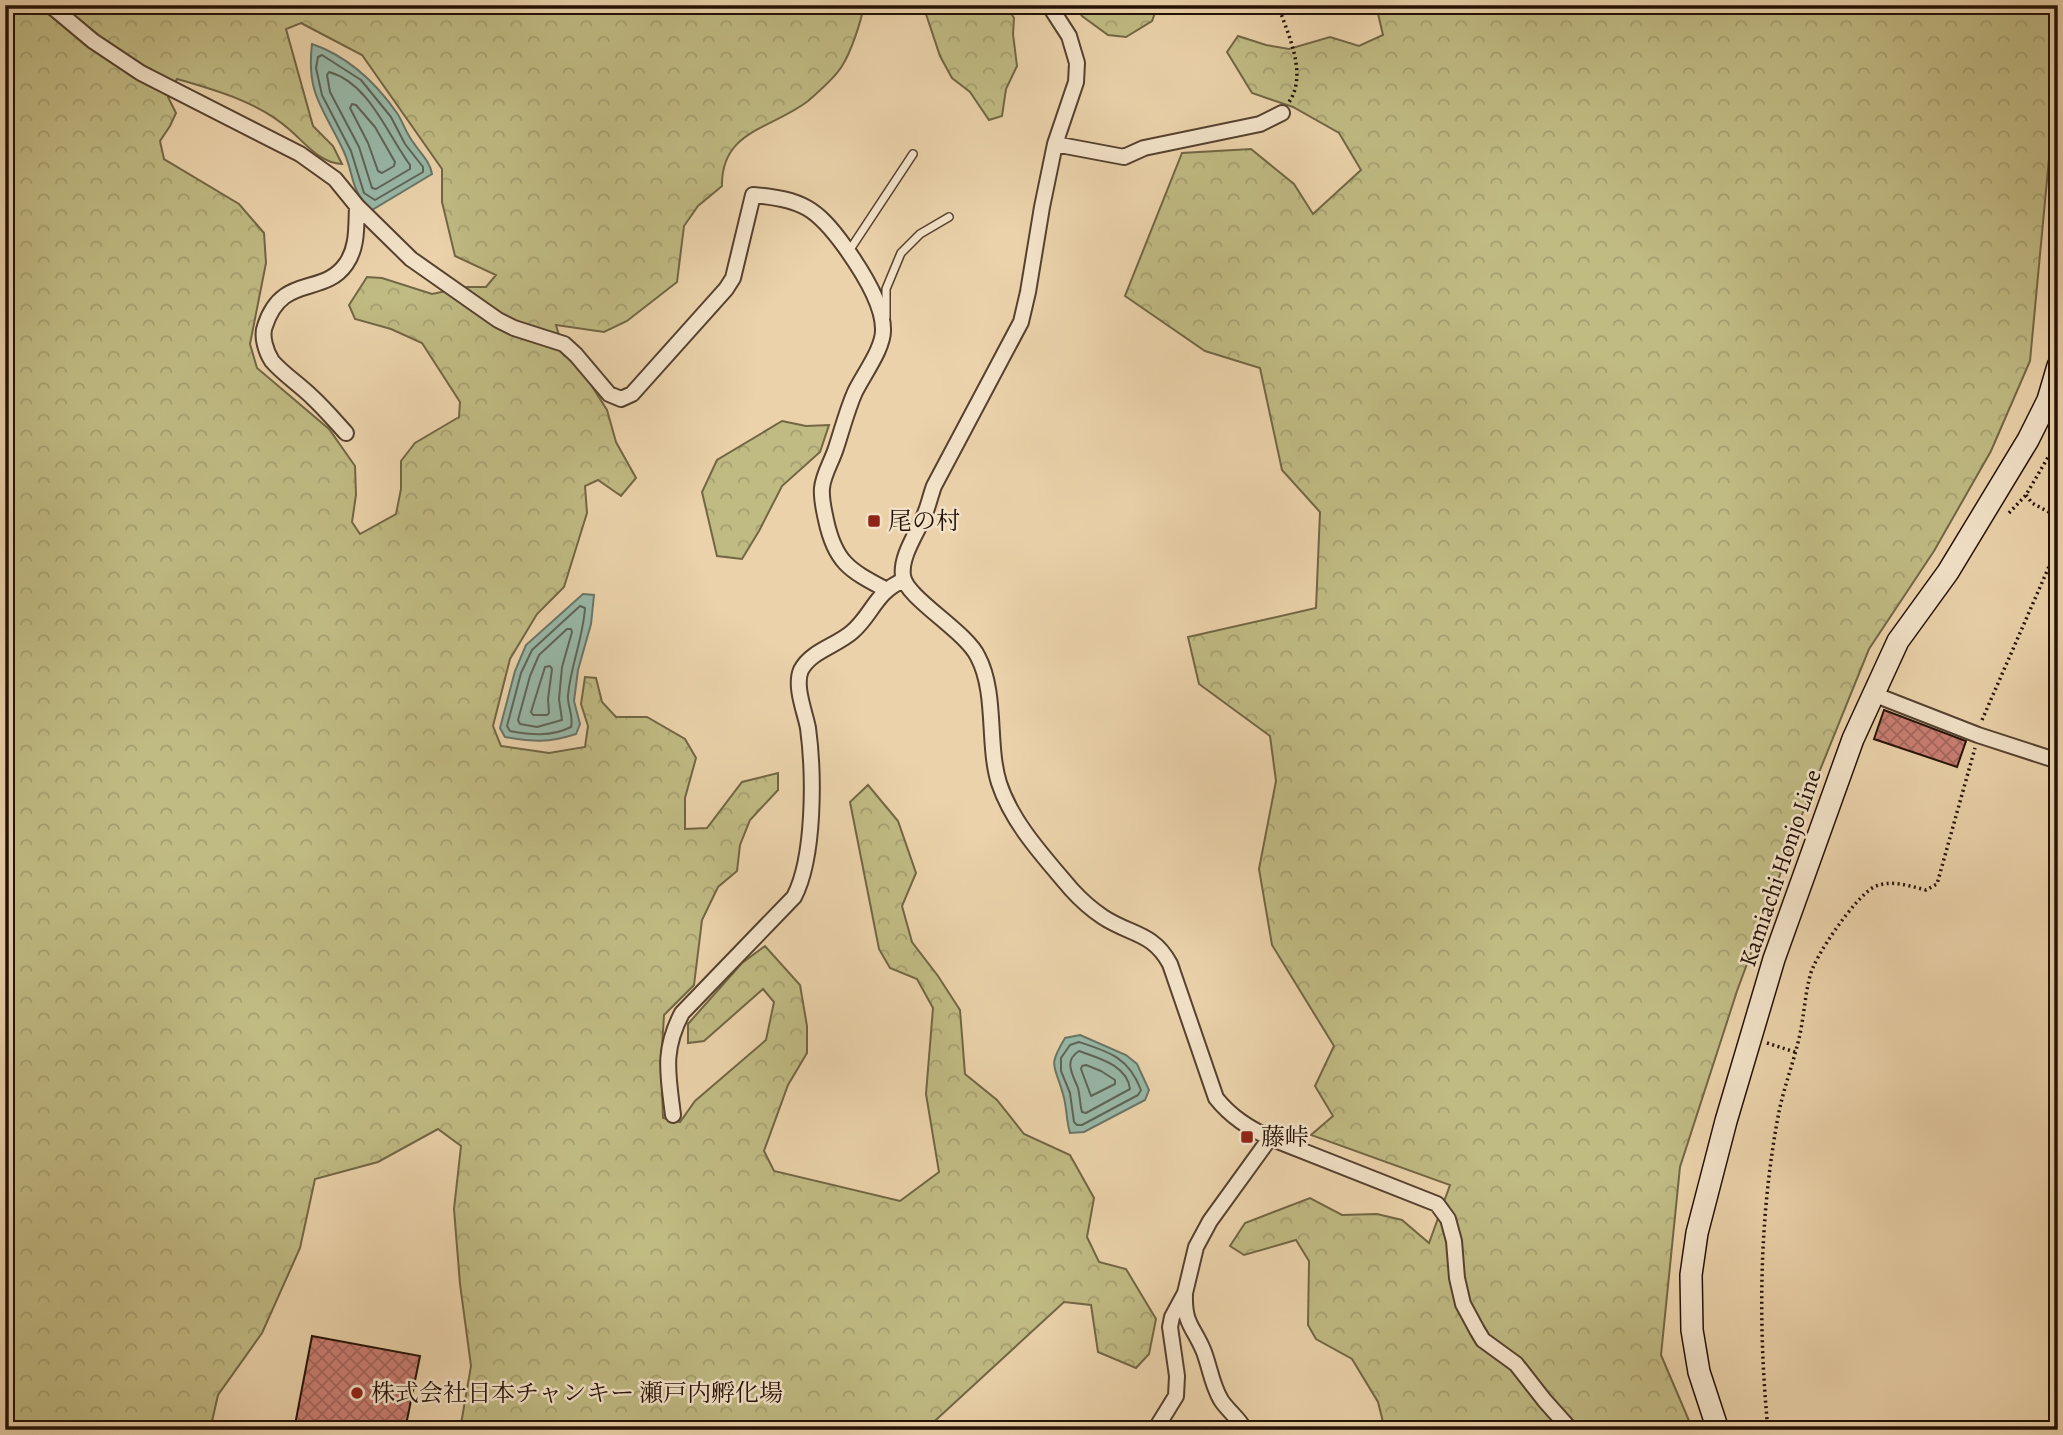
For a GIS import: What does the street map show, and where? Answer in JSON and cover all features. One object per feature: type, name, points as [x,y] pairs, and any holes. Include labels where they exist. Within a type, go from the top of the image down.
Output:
[{"type":"main road","name":"Kamiachi Honjo Line","points":[[1718,1430],[1699,1372],[1692,1330],[1691,1275],[1697,1233],[1726,1121],[1774,959],[1830,800],[1873,694],[1898,641],[1948,572],[2028,440],[2048,400],[2058,366]]},
{"type":"street","points":[[50,5],[93,41],[142,73],[299,154],[335,179],[357,206],[411,259],[453,290],[514,328],[564,344],[609,394],[621,399],[632,394],[726,289],[733,278],[752,195],[768,196],[805,206],[816,212],[848,251],[872,291],[883,327],[882,339],[855,393],[822,487],[823,508],[831,544],[842,561],[855,573],[885,589]]},
{"type":"street","points":[[1049,5],[1069,36],[1077,62],[1076,82],[1055,144],[1021,322],[934,486],[903,566],[904,580],[921,600],[969,642],[979,659],[986,686],[999,783],[1016,818],[1046,860],[1077,896],[1104,918],[1161,948],[1170,964],[1216,1098],[1227,1112],[1270,1139],[1437,1205],[1448,1219],[1463,1304],[1476,1330],[1483,1340],[1516,1364],[1572,1430]]},
{"type":"street","points":[[1061,5],[1064,15],[1061,23]]},
{"type":"street","points":[[1055,144],[1124,157],[1144,148],[1261,124],[1282,113]]},
{"type":"street","points":[[346,433],[271,360],[262,334],[268,316],[279,299],[300,287],[331,279],[347,263],[355,243],[357,206]]},
{"type":"street","points":[[673,1115],[667,1068],[671,1034],[682,1013],[794,897],[801,884],[811,833],[808,728],[800,690],[800,673],[809,660],[852,632],[885,589],[904,580]]},
{"type":"street","points":[[1873,694],[1978,735],[2058,761]]},
{"type":"street","points":[[1156,1430],[1176,1396],[1177,1376],[1170,1327],[1172,1317],[1185,1293],[1196,1247],[1210,1221],[1270,1139]]},
{"type":"street","points":[[1185,1293],[1187,1319],[1203,1349],[1216,1390],[1222,1402],[1241,1421],[1245,1430]]},
{"type":"lane","points":[[848,251],[913,155]]},
{"type":"lane","points":[[883,327],[886,289],[901,253],[920,234],[949,217]]},
{"type":"path","points":[[1278,5],[1297,67],[1297,90],[1282,113]]},
{"type":"path","points":[[1985,509],[2005,516],[2025,495],[2058,440]]},
{"type":"path","points":[[2025,495],[2032,503],[2058,517]]},
{"type":"path","points":[[1768,1430],[1763,1313],[1765,1197],[1779,1114],[1795,1052],[1810,973],[1840,921],[1873,887],[1894,882],[1926,890],[1937,884],[1986,708],[2058,546]]},
{"type":"path","points":[[1750,1039],[1795,1052]]},
{"type":"green space","points":[[5,5],[864,5],[852,45],[839,71],[808,101],[751,133],[730,153],[724,167],[722,186],[698,206],[684,226],[677,282],[627,321],[604,332],[556,325],[563,349],[581,369],[607,410],[616,442],[636,478],[621,496],[598,480],[585,486],[587,513],[564,587],[537,614],[510,659],[493,726],[501,746],[549,753],[585,747],[588,726],[581,704],[585,677],[596,678],[602,702],[616,717],[647,717],[685,739],[696,758],[685,798],[685,829],[707,828],[742,782],[778,773],[778,790],[750,820],[740,845],[737,871],[718,887],[702,920],[694,985],[664,1015],[661,1063],[663,1118],[680,1122],[695,1101],[766,1040],[774,1002],[763,989],[704,1041],[688,1043],[688,1024],[742,963],[765,946],[800,985],[807,1026],[807,1053],[788,1085],[764,1151],[774,1171],[900,1201],[939,1172],[926,1094],[933,1008],[917,979],[890,968],[879,949],[850,802],[868,785],[898,821],[916,873],[902,906],[912,942],[960,1010],[965,1074],[997,1100],[1024,1134],[1070,1155],[1094,1198],[1087,1237],[1099,1262],[1126,1269],[1156,1319],[1149,1354],[1136,1368],[1098,1352],[1091,1305],[1064,1302],[925,1430],[460,1430],[471,1366],[460,1284],[454,1209],[461,1146],[438,1129],[378,1162],[315,1179],[300,1248],[262,1333],[218,1395],[210,1430],[5,1430]],"holes":[[[301,23],[362,55],[442,169],[442,202],[455,256],[496,275],[486,287],[466,287],[432,294],[382,278],[367,277],[349,305],[355,319],[391,329],[422,343],[460,402],[459,417],[415,443],[401,461],[401,489],[396,514],[360,534],[352,522],[356,495],[355,466],[329,429],[257,368],[250,344],[266,263],[264,233],[239,204],[164,159],[160,141],[176,113],[168,97],[177,79],[250,104],[278,120],[320,156],[342,164],[333,146],[313,126],[286,29]]]},
{"type":"green space","points":[[923,5],[1006,5],[1014,18],[1017,66],[1006,89],[1002,116],[989,120],[970,92],[952,78],[940,56]]},
{"type":"green space","points":[[1075,5],[1158,5],[1152,21],[1126,37],[1108,35],[1082,16]]},
{"type":"green space","points":[[1376,5],[2049,5],[2058,63],[2030,361],[1991,451],[1934,551],[1869,649],[1803,812],[1737,991],[1680,1167],[1661,1355],[1693,1430],[1385,1430],[1378,1402],[1352,1359],[1316,1339],[1308,1325],[1309,1261],[1296,1240],[1244,1255],[1230,1246],[1245,1223],[1310,1198],[1342,1215],[1377,1214],[1402,1220],[1429,1243],[1450,1185],[1311,1135],[1333,1116],[1315,1086],[1334,1046],[1272,945],[1259,869],[1276,781],[1270,736],[1199,684],[1188,637],[1316,608],[1320,512],[1282,470],[1260,368],[1205,351],[1125,296],[1182,153],[1251,149],[1294,184],[1313,214],[1361,170],[1339,133],[1293,107],[1252,93],[1227,52],[1238,36],[1289,49],[1330,37],[1359,46],[1383,35]]},
{"type":"green space","points":[[782,421],[806,426],[829,425],[820,452],[782,486],[742,559],[717,556],[702,492],[717,460]]},
{"type":"water","points":[[312,44],[349,63],[380,91],[397,113],[427,161],[432,174],[372,210],[365,203],[359,196],[344,152],[314,89]]},
{"type":"water","points":[[583,594],[594,595],[591,624],[578,670],[574,701],[580,724],[576,734],[541,741],[505,737],[500,728],[515,671],[526,645]]},
{"type":"water","points":[[1080,1035],[1126,1055],[1137,1064],[1149,1090],[1145,1100],[1084,1132],[1070,1133],[1054,1061],[1065,1038]]},
{"type":"building","points":[[1884,710],[1966,741],[1957,767],[1874,739]]},
{"type":"building","name":"株式会社日本チャンキー 瀬戸内孵化場","points":[[312,1336],[420,1356],[405,1430],[294,1430]]},
{"type":"place","name":"尾の村","points":[[874,521]]},
{"type":"place","name":"藤峠","points":[[1247,1137]]},
{"type":"place","name":"株式会社日本チャンキー 瀬戸内孵化場","points":[[357,1393]]}]
